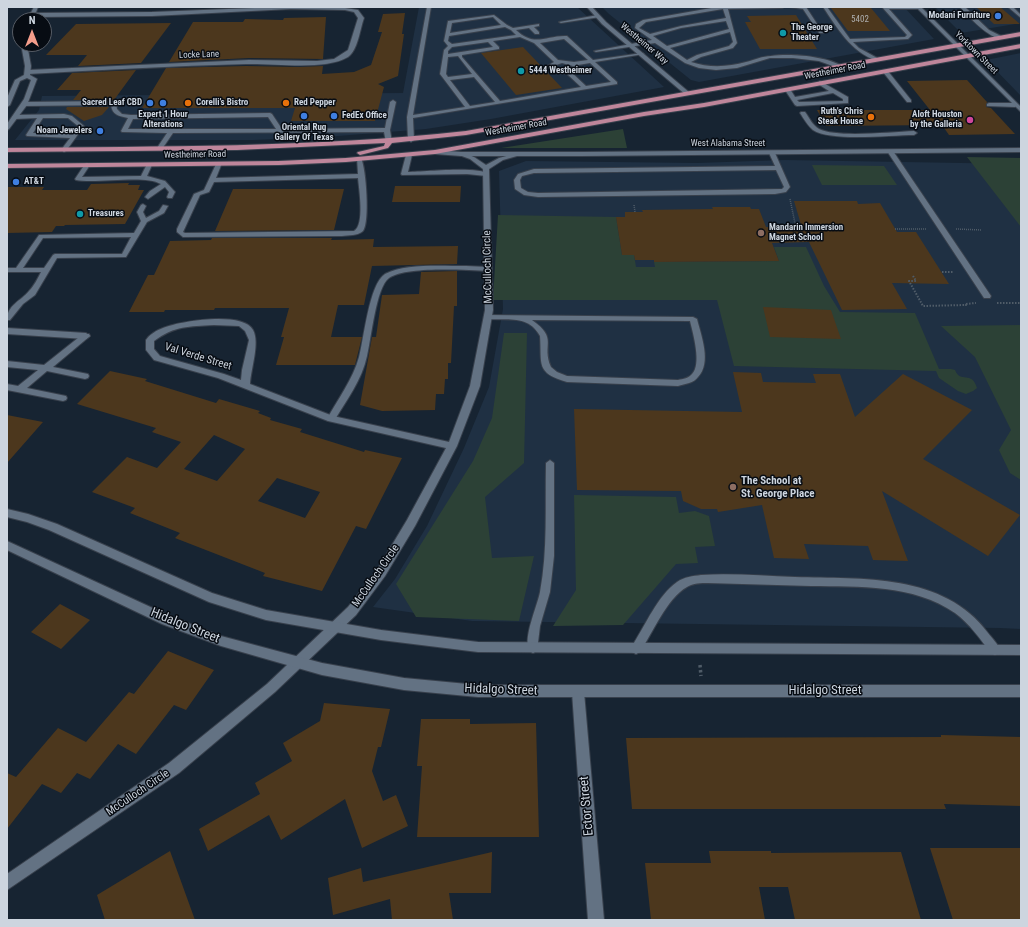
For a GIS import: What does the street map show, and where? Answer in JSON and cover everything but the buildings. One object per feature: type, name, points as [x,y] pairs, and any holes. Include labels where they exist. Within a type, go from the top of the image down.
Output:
[{"type":"main road","name":"Westheimer Road","points":[[7,150],[307,147],[411,140],[466,133],[1021,34]]},
{"type":"main road","name":"Westheimer Road","points":[[7,166],[316,161],[359,159],[435,152],[644,114],[788,90],[1021,46]]},
{"type":"main road","points":[[788,90],[784,85],[786,83],[813,72]]},
{"type":"main road","points":[[644,114],[692,99],[688,94]]},
{"type":"main road","points":[[316,161],[380,150],[386,147],[389,142]]},
{"type":"street","name":"Westheimer Way","points":[[589,7],[688,94]]},
{"type":"street","name":"Yorktown Street","points":[[919,7],[1021,110]]},
{"type":"street","name":"Locke Lane","points":[[27,74],[196,64],[249,62],[317,63],[335,61],[347,55],[351,51],[361,18],[356,11],[345,9],[291,8],[52,16]]},
{"type":"street","points":[[7,128],[32,90],[34,79],[27,74],[25,52]]},
{"type":"street","points":[[24,104],[7,105],[18,80],[27,74]]},
{"type":"street","name":"West Alabama Street","points":[[435,152],[461,154],[521,154],[1021,150]]},
{"type":"street","points":[[461,154],[472,158],[486,171],[500,159],[521,154]]},
{"type":"street","name":"McCulloch Circle","points":[[7,883],[174,768],[271,688],[352,611],[381,573],[411,523],[452,446],[475,386],[489,310],[486,171]]},
{"type":"street","name":"Val Verde Street","points":[[245,385],[246,370],[253,340],[249,330],[241,324],[214,322],[180,325],[164,330],[150,340],[150,350],[157,358],[245,385],[331,419],[452,446]]},
{"type":"street","points":[[7,331],[86,336]]},
{"type":"street","points":[[7,512],[53,527],[209,597],[266,615],[336,626],[381,636],[478,647],[1021,650]]},
{"type":"street","name":"Hidalgo Street","points":[[7,545],[166,620],[221,641],[322,669],[404,684],[478,691],[1021,691]]},
{"type":"street","name":"Ector Street","points":[[578,692],[596,920]]},
{"type":"lane","points":[[411,140],[410,117],[429,7]]},
{"type":"lane","points":[[782,7],[725,8],[645,21],[638,24],[637,28],[687,62],[716,68],[737,66],[770,57],[793,57],[820,60],[840,67]]},
{"type":"lane","points":[[792,7],[804,8],[821,32]]},
{"type":"lane","points":[[825,7],[849,41],[857,49],[877,60]]},
{"type":"lane","points":[[849,41],[906,38],[910,35],[884,7]]},
{"type":"lane","points":[[884,7],[919,7]]},
{"type":"lane","points":[[962,7],[987,31],[1001,38]]},
{"type":"lane","points":[[1010,7],[1021,17]]},
{"type":"lane","points":[[687,62],[699,56],[731,47],[735,42],[725,8]]},
{"type":"lane","points":[[451,46],[446,41],[450,22],[494,16],[505,26],[513,29],[520,36],[536,42],[557,62]]},
{"type":"lane","points":[[561,22],[598,16]]},
{"type":"lane","points":[[649,36],[681,27],[728,18]]},
{"type":"lane","points":[[513,29],[538,25]]},
{"type":"lane","points":[[447,34],[505,26]]},
{"type":"lane","points":[[530,26],[537,33]]},
{"type":"lane","points":[[666,48],[732,30]]},
{"type":"lane","points":[[469,108],[443,74],[446,50],[451,46],[520,36]]},
{"type":"lane","points":[[410,117],[615,83],[565,38],[536,42]]},
{"type":"lane","points":[[445,56],[497,48],[490,41]]},
{"type":"lane","points":[[596,51],[656,41]]},
{"type":"lane","points":[[460,54],[460,57],[499,103]]},
{"type":"lane","points":[[574,64],[576,66],[574,69],[568,72],[556,71],[551,68],[551,64],[557,62],[574,64],[642,54]]},
{"type":"lane","points":[[885,71],[909,101]]},
{"type":"lane","points":[[568,72],[585,88]]},
{"type":"lane","points":[[447,79],[474,74]]},
{"type":"lane","points":[[799,106],[846,102],[846,98],[820,83]]},
{"type":"lane","points":[[788,90],[815,129],[824,133],[837,135],[914,133]]},
{"type":"lane","points":[[799,106],[835,91]]},
{"type":"lane","points":[[389,142],[387,130],[393,102]]},
{"type":"lane","points":[[24,104],[113,103],[114,110],[120,115],[131,117],[270,115],[280,130]]},
{"type":"lane","points":[[989,105],[1015,105]]},
{"type":"lane","points":[[41,117],[29,135],[74,136]]},
{"type":"lane","points":[[15,118],[70,117],[81,126],[64,150]]},
{"type":"lane","points":[[131,117],[124,131],[387,130]]},
{"type":"lane","points":[[160,148],[171,131]]},
{"type":"lane","points":[[890,151],[987,296]]},
{"type":"lane","points":[[772,153],[779,168],[787,187],[784,191],[538,195],[526,194],[518,189],[517,182],[522,173],[534,171],[779,168]]},
{"type":"lane","points":[[409,155],[404,174],[486,171]]},
{"type":"lane","points":[[219,163],[207,191],[197,194],[183,221],[180,232],[183,235],[349,233],[360,230],[364,220],[360,176],[361,167],[359,159]]},
{"type":"lane","points":[[143,178],[149,164]]},
{"type":"lane","points":[[87,165],[78,179],[159,179],[166,184],[172,192],[170,197]]},
{"type":"lane","points":[[212,180],[360,176]]},
{"type":"lane","points":[[148,197],[152,192],[166,184]]},
{"type":"lane","points":[[143,206],[140,212],[144,221]]},
{"type":"lane","points":[[7,318],[20,302],[32,293],[55,256],[124,256],[144,221],[162,212],[165,206]]},
{"type":"lane","points":[[18,270],[41,236],[136,235]]},
{"type":"lane","points":[[331,419],[354,380],[362,358],[376,294],[379,285],[386,276],[401,271],[465,267],[488,269]]},
{"type":"lane","points":[[7,270],[46,270]]},
{"type":"lane","points":[[488,317],[693,319],[699,350],[700,369],[695,376],[678,383],[566,379],[555,376],[544,364],[545,338],[535,326],[524,318]]},
{"type":"lane","points":[[20,389],[86,336]]},
{"type":"lane","points":[[7,364],[45,368],[85,376]]},
{"type":"lane","points":[[7,387],[63,398]]},
{"type":"lane","points":[[533,648],[535,626],[545,592],[549,556],[550,463]]},
{"type":"lane","points":[[636,649],[672,592],[682,585],[697,579],[708,579],[869,583],[894,585],[916,590],[948,603],[970,619],[994,650]]},
{"type":"path","points":[[789,195],[796,228]]},
{"type":"path","points":[[895,229],[932,229]]},
{"type":"path","points":[[954,229],[982,230]]},
{"type":"path","points":[[942,272],[953,272]]},
{"type":"path","points":[[913,276],[916,281],[909,281],[923,306],[981,304]]},
{"type":"path","points":[[997,303],[1021,303]]},
{"type":"path","points":[[700,665],[701,680]]},
{"type":"shaded area","points":[[419,7],[577,7],[664,87],[491,119],[426,129],[325,137],[253,140],[15,140],[39,110],[42,96],[403,93]]},
{"type":"shaded area","points":[[602,7],[904,7],[934,39],[699,82],[691,80]]},
{"type":"shaded area","points":[[935,7],[1021,7],[1021,23],[961,33]]},
{"type":"shaded area","points":[[1021,53],[1021,96],[986,60]]},
{"type":"shaded area","name":"The School at St. George Place","points":[[785,160],[1021,164],[1021,629],[472,621],[373,607],[395,579],[427,526],[464,448],[489,387],[503,309],[499,171],[526,161],[697,163]]},
{"type":"green space","points":[[623,129],[627,148],[501,148]]},
{"type":"green space","points":[[967,157],[1021,158],[1021,227]]},
{"type":"green space","points":[[812,165],[884,166],[897,185],[822,185]]},
{"type":"green space","points":[[498,215],[616,217],[622,255],[634,255],[636,267],[655,267],[654,262],[779,261],[774,247],[806,247],[824,286],[840,312],[915,313],[939,369],[955,370],[960,376],[972,380],[977,388],[966,394],[958,391],[939,378],[936,371],[734,366],[717,300],[493,300]]},
{"type":"green space","points":[[1021,325],[1021,480],[1010,473],[999,450],[1011,430],[975,357],[941,326]]},
{"type":"green space","points":[[504,333],[527,333],[524,463],[485,497],[492,558],[534,556],[519,621],[416,617],[396,584],[473,461],[492,418]]},
{"type":"green space","points":[[574,495],[676,497],[679,513],[695,511],[709,516],[715,546],[695,547],[698,563],[676,564],[623,625],[553,626],[576,590]]},
{"type":"place","name":"Modani Furniture","points":[[998,16]]},
{"type":"place","name":"The George Theater","points":[[783,33]]},
{"type":"place","name":"5444 Westheimer","points":[[521,71]]},
{"type":"place","name":"Sacred Leaf CBD","points":[[150,103]]},
{"type":"place","name":"Expert 1 Hour Alterations","points":[[163,103]]},
{"type":"place","name":"Corelli’s Bistro","points":[[188,103]]},
{"type":"place","name":"Red Pepper","points":[[286,103]]},
{"type":"place","name":"Oriental Rug Gallery Of Texas","points":[[304,116]]},
{"type":"place","name":"FedEx Office","points":[[334,116]]},
{"type":"place","name":"Ruth's Chris Steak House","points":[[871,117]]},
{"type":"place","name":"Aloft Houston by the Galleria","points":[[970,120]]},
{"type":"place","name":"Noam Jewelers","points":[[100,131]]},
{"type":"place","name":"AT&T","points":[[16,182]]},
{"type":"place","name":"Treasures","points":[[80,214]]},
{"type":"place","name":"Mandarin Immersion Magnet School","points":[[761,233]]},
{"type":"place","name":"The School at St. George Place","points":[[733,487]]}]
